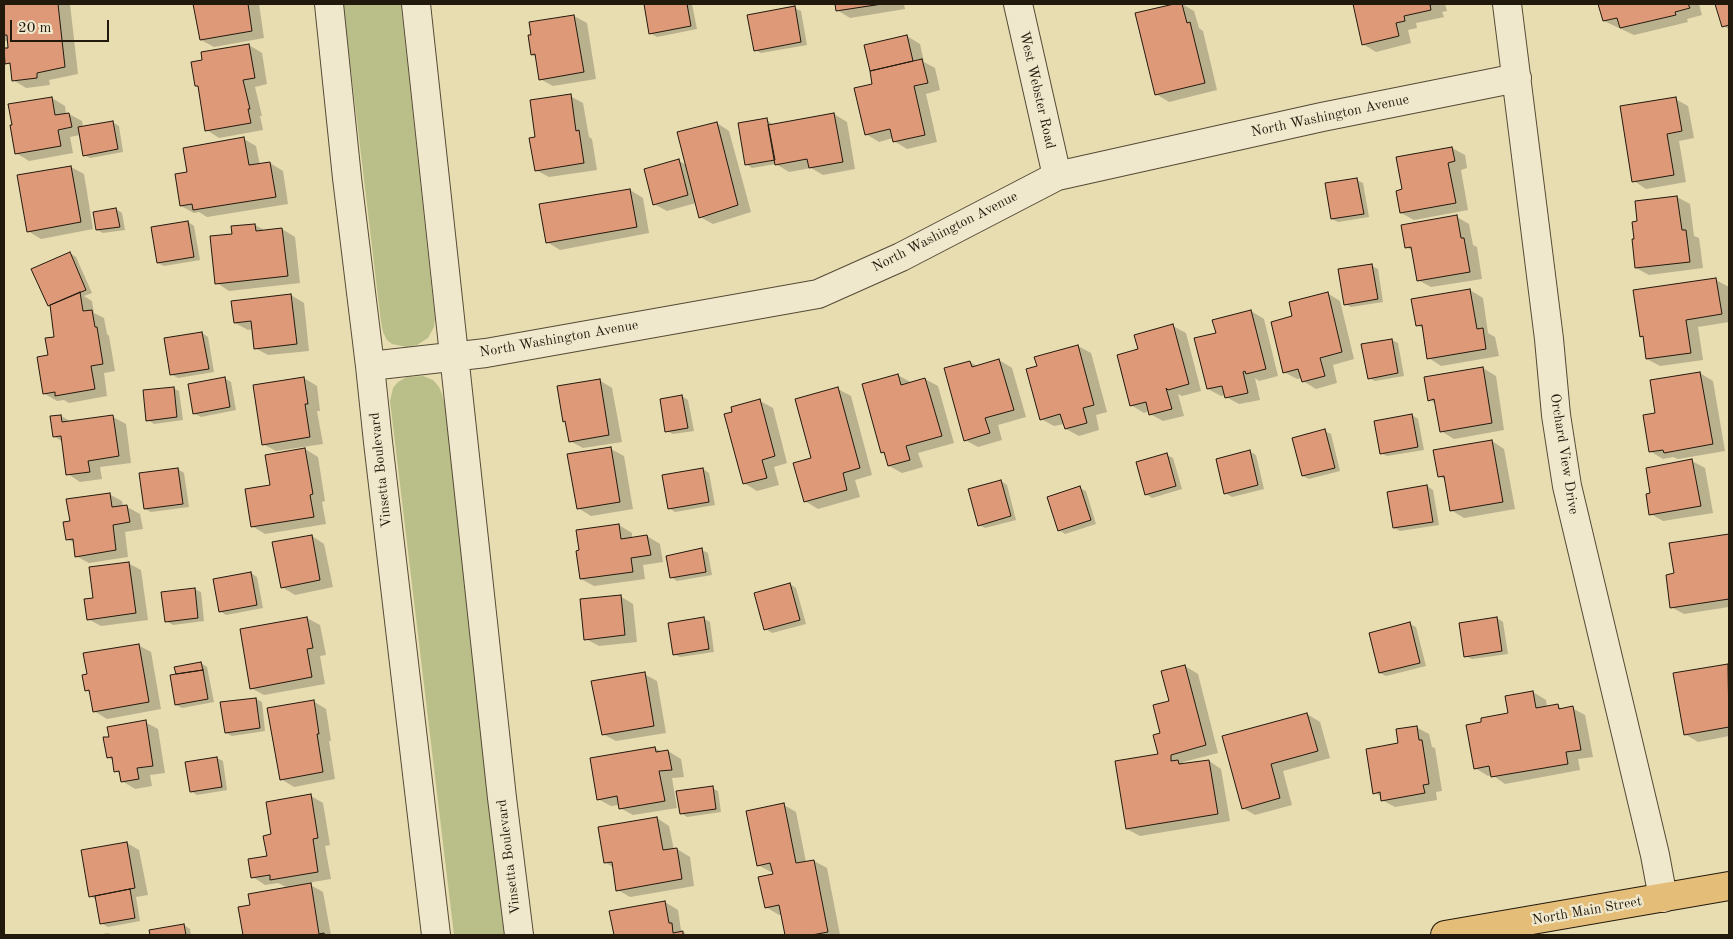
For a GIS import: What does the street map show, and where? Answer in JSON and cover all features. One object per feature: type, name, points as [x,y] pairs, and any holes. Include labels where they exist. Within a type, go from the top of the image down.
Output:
[{"type":"main road","name":"North Main Street","points":[[1445,935],[1729,886]]},
{"type":"street","name":"Vinsetta Boulevard","points":[[329,4],[346,178],[370,366],[436,935]]},
{"type":"street","name":"Vinsetta Boulevard","points":[[416,4],[501,788],[519,935]]},
{"type":"street","name":"West Webster Road","points":[[1018,4],[1057,176]]},
{"type":"street","name":"Orchard View Drive","points":[[1507,4],[1549,339],[1556,415],[1567,486],[1655,855],[1663,898]]},
{"type":"street","name":"North Washington Avenue","points":[[370,366],[454,357],[818,294],[901,257],[1057,176],[1322,117],[1517,78]]},
{"type":"green space","points":[[343,4],[401,4],[435,319],[434,327],[428,338],[417,345],[407,347],[392,344],[387,340],[383,332]]},
{"type":"green space","points":[[423,376],[433,380],[439,387],[446,410],[504,935],[454,935],[390,401],[393,388],[398,382],[407,377]]},
{"type":"building","points":[[4,4],[58,4],[65,67],[37,73],[37,78],[12,81],[10,63],[5,64],[4,48],[8,48],[7,35],[4,35]]},
{"type":"building","points":[[193,4],[248,4],[252,31],[200,40]]},
{"type":"building","points":[[644,4],[687,4],[691,26],[649,34]]},
{"type":"building","points":[[835,4],[882,4],[836,11]]},
{"type":"building","points":[[1174,4],[1182,4],[1187,23],[1190,22],[1205,83],[1155,95],[1135,13]]},
{"type":"building","points":[[1353,4],[1434,4],[1430,5],[1431,10],[1404,16],[1405,21],[1396,23],[1399,36],[1362,45]]},
{"type":"building","points":[[1598,4],[1688,4],[1690,8],[1675,12],[1676,15],[1620,28],[1617,18],[1603,21]]},
{"type":"building","points":[[1715,4],[1729,4],[1729,25],[1722,27]]},
{"type":"building","points":[[795,6],[801,42],[754,51],[747,15]]},
{"type":"building","points":[[574,15],[584,72],[539,80],[535,54],[531,55],[528,35],[531,35],[529,22]]},
{"type":"building","points":[[907,35],[913,61],[870,71],[864,45]]},
{"type":"building","points":[[249,44],[255,78],[243,80],[250,109],[248,109],[251,123],[205,131],[198,86],[195,86],[191,62],[202,60],[201,52]]},
{"type":"building","points":[[922,59],[928,83],[914,86],[925,135],[893,142],[890,129],[865,135],[854,88],[872,84],[870,71]]},
{"type":"building","points":[[571,94],[576,131],[579,130],[584,163],[535,171],[529,138],[535,137],[530,100]]},
{"type":"building","points":[[52,97],[55,115],[69,113],[72,127],[58,130],[61,146],[15,154],[8,104]]},
{"type":"building","points":[[1676,97],[1682,131],[1667,134],[1674,175],[1632,182],[1620,106]]},
{"type":"building","points":[[834,113],[843,162],[809,168],[807,159],[775,165],[768,125]]},
{"type":"building","points":[[767,118],[775,160],[745,165],[738,123]]},
{"type":"building","points":[[113,121],[118,149],[83,156],[78,127]]},
{"type":"building","points":[[717,122],[738,205],[699,218],[677,132]]},
{"type":"building","points":[[244,137],[249,165],[270,162],[276,197],[193,210],[192,204],[180,206],[175,174],[187,172],[183,148]]},
{"type":"building","points":[[1452,147],[1455,161],[1448,163],[1456,203],[1400,213],[1396,191],[1402,189],[1396,157]]},
{"type":"building","points":[[679,159],[688,195],[653,205],[644,169]]},
{"type":"building","points":[[71,166],[81,222],[27,232],[17,175]]},
{"type":"building","points":[[1357,178],[1364,214],[1331,219],[1325,183]]},
{"type":"building","points":[[630,189],[637,227],[546,243],[539,204]]},
{"type":"building","points":[[1677,196],[1682,230],[1686,230],[1690,262],[1635,268],[1632,222],[1637,221],[1635,201]]},
{"type":"building","points":[[116,208],[120,227],[96,230],[93,212]]},
{"type":"building","points":[[1457,215],[1461,238],[1464,238],[1470,272],[1417,281],[1411,247],[1405,248],[1401,225]]},
{"type":"building","points":[[188,221],[194,257],[157,263],[151,227]]},
{"type":"building","points":[[255,224],[256,231],[282,228],[288,276],[215,284],[210,236],[232,234],[231,226]]},
{"type":"building","points":[[70,252],[86,290],[48,306],[31,269]]},
{"type":"building","points":[[1372,264],[1378,299],[1344,305],[1338,269]]},
{"type":"building","points":[[1716,278],[1722,314],[1686,320],[1691,353],[1646,359],[1643,336],[1640,337],[1633,290]]},
{"type":"building","points":[[1470,289],[1477,329],[1483,328],[1486,349],[1427,359],[1422,325],[1416,326],[1411,299]]},
{"type":"building","points":[[80,292],[83,311],[92,310],[95,327],[97,327],[103,364],[91,366],[95,389],[55,396],[55,392],[43,394],[37,357],[48,355],[45,338],[54,337],[50,305]]},
{"type":"building","points":[[1328,292],[1342,352],[1320,358],[1325,376],[1302,382],[1298,369],[1283,373],[1271,322],[1292,316],[1289,302]]},
{"type":"building","points":[[291,294],[297,344],[254,349],[251,321],[234,323],[231,301]]},
{"type":"building","points":[[1251,310],[1266,369],[1246,374],[1245,371],[1243,372],[1248,393],[1225,398],[1222,386],[1207,389],[1194,338],[1216,333],[1212,320]]},
{"type":"building","points":[[1173,324],[1189,384],[1168,390],[1166,388],[1172,409],[1149,415],[1146,402],[1130,406],[1117,355],[1138,349],[1134,335]]},
{"type":"building","points":[[202,332],[209,369],[170,375],[164,338]]},
{"type":"building","points":[[1392,339],[1398,373],[1368,379],[1361,344]]},
{"type":"building","points":[[1078,345],[1094,405],[1083,408],[1087,423],[1065,429],[1060,414],[1040,420],[1026,369],[1037,366],[1034,357]]},
{"type":"building","points":[[999,359],[1014,410],[985,418],[990,433],[964,441],[944,368],[970,361],[972,367]]},
{"type":"building","points":[[1483,367],[1492,423],[1440,432],[1434,399],[1428,401],[1424,377]]},
{"type":"building","points":[[1700,372],[1713,444],[1664,453],[1663,450],[1649,452],[1643,415],[1655,413],[1650,380]]},
{"type":"building","points":[[898,374],[901,385],[925,378],[942,436],[906,446],[910,460],[888,466],[884,452],[881,453],[862,384]]},
{"type":"building","points":[[225,377],[230,407],[193,414],[188,384]]},
{"type":"building","points":[[304,377],[308,404],[305,404],[310,437],[262,445],[253,385]]},
{"type":"building","points":[[600,379],[609,435],[569,442],[565,421],[563,422],[557,386]]},
{"type":"building","points":[[174,387],[177,417],[146,421],[143,390]]},
{"type":"building","points":[[838,387],[860,468],[843,473],[847,490],[804,502],[793,463],[811,458],[795,399]]},
{"type":"building","points":[[682,395],[688,428],[665,432],[660,399]]},
{"type":"building","points":[[760,399],[775,456],[762,460],[767,478],[743,484],[724,414],[732,412],[731,407]]},
{"type":"building","points":[[1412,414],[1418,447],[1380,454],[1374,421]]},
{"type":"building","points":[[61,415],[62,422],[113,415],[119,456],[88,461],[90,472],[66,475],[61,436],[53,437],[50,416]]},
{"type":"building","points":[[1325,429],[1335,468],[1302,476],[1292,438]]},
{"type":"building","points":[[1492,440],[1503,502],[1450,511],[1444,476],[1438,477],[1433,450]]},
{"type":"building","points":[[611,447],[620,502],[577,509],[567,454]]},
{"type":"building","points":[[305,448],[313,494],[310,495],[314,517],[251,527],[245,489],[270,485],[265,455]]},
{"type":"building","points":[[1250,450],[1258,485],[1224,494],[1216,459]]},
{"type":"building","points":[[1167,453],[1176,486],[1145,495],[1136,462]]},
{"type":"building","points":[[1692,459],[1701,506],[1649,515],[1646,494],[1650,493],[1646,468]]},
{"type":"building","points":[[178,468],[183,504],[144,509],[139,473]]},
{"type":"building","points":[[703,468],[709,502],[668,509],[662,475]]},
{"type":"building","points":[[1001,480],[1011,516],[978,526],[968,489]]},
{"type":"building","points":[[1427,485],[1433,522],[1393,528],[1387,492]]},
{"type":"building","points":[[1080,486],[1091,520],[1058,531],[1047,497]]},
{"type":"building","points":[[110,493],[112,507],[127,505],[130,522],[113,525],[116,550],[75,557],[73,539],[66,540],[63,522],[70,521],[66,499]]},
{"type":"building","points":[[619,524],[621,539],[647,535],[651,555],[631,558],[633,572],[580,579],[576,551],[579,550],[576,530]]},
{"type":"building","points":[[1729,534],[1729,599],[1670,608],[1666,575],[1674,573],[1669,543]]},
{"type":"building","points":[[312,535],[320,580],[281,588],[272,542]]},
{"type":"building","points":[[702,548],[706,572],[670,578],[666,556]]},
{"type":"building","points":[[129,562],[136,613],[87,620],[84,599],[93,598],[89,567]]},
{"type":"building","points":[[251,572],[257,605],[219,612],[213,579]]},
{"type":"building","points":[[790,583],[800,620],[764,630],[754,593]]},
{"type":"building","points":[[195,588],[198,618],[165,622],[161,592]]},
{"type":"building","points":[[621,595],[625,635],[584,640],[580,599]]},
{"type":"building","points":[[307,617],[313,648],[307,649],[312,677],[250,689],[240,629]]},
{"type":"building","points":[[704,617],[709,649],[673,655],[668,623]]},
{"type":"building","points":[[1497,617],[1502,651],[1464,657],[1459,623]]},
{"type":"building","points":[[1410,622],[1420,663],[1379,673],[1369,633]]},
{"type":"building","points":[[139,644],[149,702],[93,712],[89,690],[85,691],[82,675],[87,674],[83,653]]},
{"type":"building","points":[[201,662],[203,670],[176,674],[174,667]]},
{"type":"building","points":[[1728,664],[1729,727],[1684,735],[1673,673]]},
{"type":"building","points":[[1185,665],[1206,745],[1171,755],[1171,761],[1178,760],[1179,764],[1209,760],[1218,814],[1126,829],[1115,761],[1158,754],[1153,735],[1160,733],[1153,705],[1169,701],[1161,671]]},
{"type":"building","points":[[203,670],[208,699],[175,705],[170,675]]},
{"type":"building","points":[[645,672],[654,726],[602,735],[591,681]]},
{"type":"building","points":[[1533,691],[1536,708],[1558,704],[1559,709],[1573,706],[1581,750],[1566,752],[1568,764],[1491,777],[1489,766],[1474,769],[1466,725],[1481,722],[1481,718],[1508,713],[1505,696]]},
{"type":"building","points":[[256,698],[260,728],[225,733],[220,702]]},
{"type":"building","points":[[314,700],[323,772],[280,780],[267,708]]},
{"type":"building","points":[[1307,713],[1318,751],[1271,764],[1280,798],[1242,809],[1222,736]]},
{"type":"building","points":[[146,720],[153,766],[137,768],[139,779],[121,782],[119,771],[114,772],[112,757],[107,758],[103,737],[109,737],[107,727]]},
{"type":"building","points":[[1417,726],[1419,740],[1422,740],[1429,784],[1423,785],[1425,793],[1381,801],[1380,792],[1373,794],[1366,749],[1398,743],[1396,729]]},
{"type":"building","points":[[655,747],[656,752],[668,750],[672,770],[659,771],[665,801],[619,809],[617,796],[597,800],[590,758]]},
{"type":"building","points":[[217,757],[222,787],[190,792],[185,762]]},
{"type":"building","points":[[713,786],[716,809],[680,814],[676,791]]},
{"type":"building","points":[[311,794],[318,838],[313,839],[318,872],[270,880],[270,875],[251,878],[248,859],[267,856],[263,836],[271,834],[266,802]]},
{"type":"building","points":[[784,803],[796,863],[814,860],[828,932],[812,935],[785,935],[779,905],[765,908],[758,877],[773,874],[770,863],[757,866],[746,811]]},
{"type":"building","points":[[657,817],[663,850],[677,848],[682,879],[616,891],[612,862],[604,863],[598,827]]},
{"type":"building","points":[[127,842],[135,888],[89,897],[81,850]]},
{"type":"building","points":[[311,883],[319,934],[324,933],[325,935],[243,935],[238,907],[250,905],[248,894]]},
{"type":"building","points":[[130,889],[135,918],[100,924],[95,896]]},
{"type":"building","points":[[665,901],[673,933],[683,931],[683,935],[614,935],[609,911]]},
{"type":"building","points":[[184,924],[186,935],[150,935],[149,930]]}]
